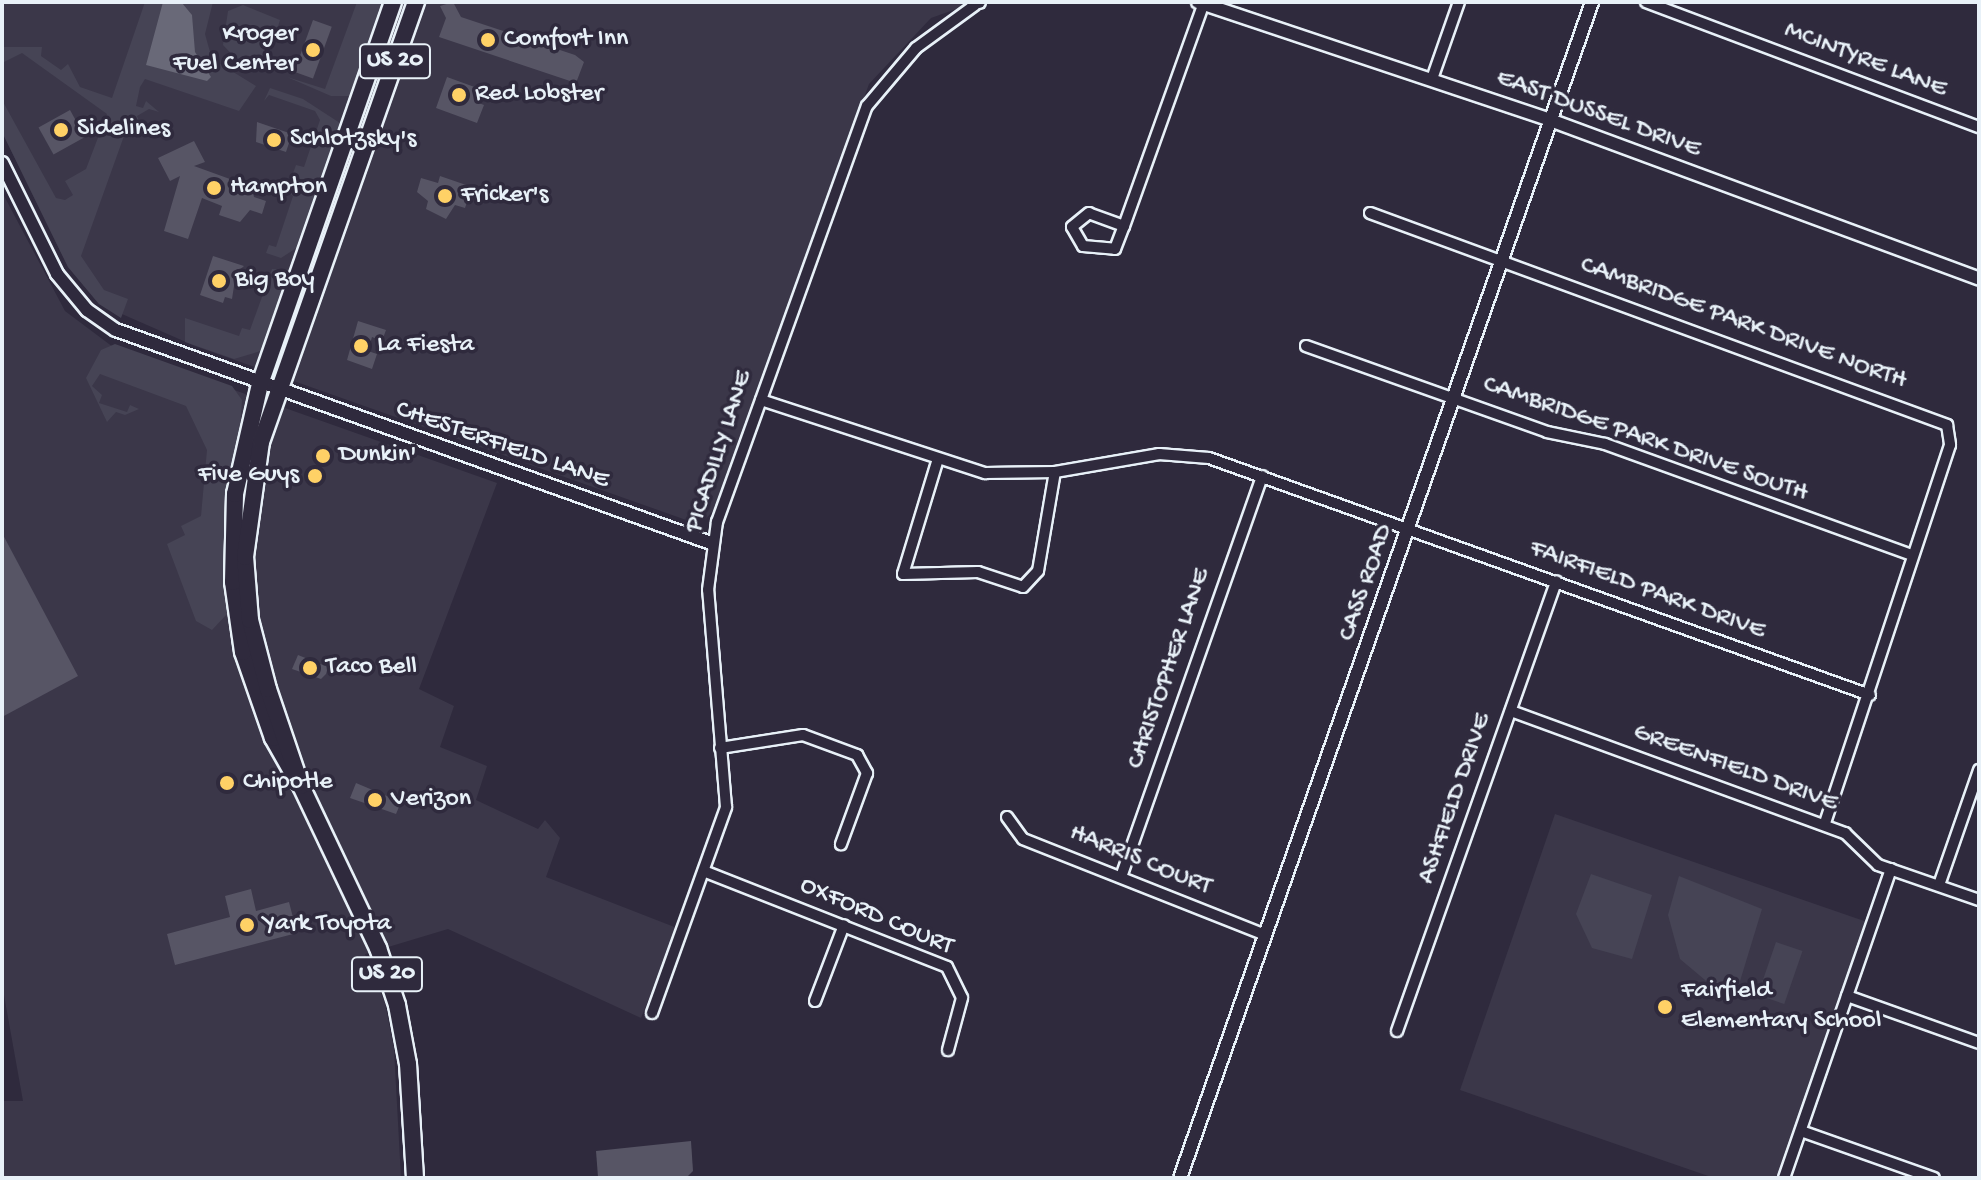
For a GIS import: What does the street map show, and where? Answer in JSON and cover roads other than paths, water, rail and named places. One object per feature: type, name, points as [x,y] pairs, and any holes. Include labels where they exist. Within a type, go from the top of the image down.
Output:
[{"type":"main road","name":"US 20","points":[[301,786],[284,764],[246,663],[233,582],[233,511],[260,384],[393,2]]},
{"type":"main road","name":"US 20","points":[[415,1178],[408,1064],[397,1005],[378,948],[301,786],[256,650],[247,591],[250,494],[279,391],[416,2]]},
{"type":"street","points":[[1124,226],[1089,213],[1072,227],[1075,239],[1104,251],[1115,249],[1124,226],[1202,2]]},
{"type":"street","name":"EAST DUSSEL DRIVE","points":[[1202,2],[1550,120],[1979,279]]},
{"type":"street","points":[[1432,79],[1459,2]]},
{"type":"street","name":"CASS ROAD","points":[[1180,1178],[1592,2]]},
{"type":"street","name":"MCINTYRE LANE","points":[[1646,2],[1979,127]]},
{"type":"street","name":"PICADILLY LANE","points":[[652,1013],[706,872],[726,807],[710,637],[711,543],[867,106],[916,48],[976,3]]},
{"type":"street","name":"CHESTERFIELD LANE","points":[[2,163],[57,274],[87,310],[139,340],[711,543]]},
{"type":"street","points":[[1370,213],[1504,260]]},
{"type":"street","name":"CAMBRIDGE PARK DRIVE NORTH","points":[[1504,260],[1933,417],[1947,425],[1950,445],[1911,555]]},
{"type":"street","name":"CAMBRIDGE PARK DRIVE SOUTH","points":[[1306,346],[1547,432],[1605,444],[1911,555]]},
{"type":"street","points":[[761,400],[937,462],[1001,475],[1055,472],[1182,455],[1262,476],[1410,527]]},
{"type":"street","points":[[937,462],[903,574],[978,572],[1023,587],[1034,580],[1055,472]]},
{"type":"street","name":"CHRISTOPHER LANE","points":[[1121,877],[1262,476]]},
{"type":"street","name":"FAIRFIELD PARK DRIVE","points":[[1410,527],[1870,695]]},
{"type":"street","points":[[1824,825],[1870,695],[1911,555]]},
{"type":"street","name":"ASHFIELD DRIVE","points":[[1397,1031],[1556,581]]},
{"type":"street","name":"GREENFIELD DRIVE","points":[[1511,711],[1845,833],[1891,869],[1979,900]]},
{"type":"street","points":[[720,748],[803,735],[857,755],[867,773],[841,844]]},
{"type":"street","points":[[1939,885],[1979,770]]},
{"type":"street","name":"HARRIS COURT","points":[[1007,817],[1023,839],[1266,935]]},
{"type":"street","points":[[1784,1178],[1891,869]]},
{"type":"street","name":"OXFORD COURT","points":[[706,872],[939,962],[955,975],[962,998],[948,1050]]},
{"type":"street","points":[[815,1001],[844,925]]},
{"type":"street","points":[[1847,996],[1979,1043]]},
{"type":"street","points":[[1801,1131],[1934,1178]]},
{"type":"water","points":[[163,2],[182,3],[192,15],[195,52],[211,77],[207,81],[146,65]]},
{"type":"place","name":"Comfort Inn","points":[[488,40]]},
{"type":"place","name":"Kroger Fuel Center","points":[[313,50]]},
{"type":"place","name":"Red Lobster","points":[[459,95]]},
{"type":"place","name":"Sidelines","points":[[61,130]]},
{"type":"place","name":"Schlotzsky's","points":[[274,140]]},
{"type":"place","name":"Hampton","points":[[214,188]]},
{"type":"place","name":"Fricker's","points":[[445,196]]},
{"type":"place","name":"Big Boy","points":[[219,281]]},
{"type":"place","name":"La Fiesta","points":[[361,346]]},
{"type":"place","name":"Dunkin'","points":[[323,456]]},
{"type":"place","name":"Five Guys","points":[[315,476]]},
{"type":"place","name":"Taco Bell","points":[[310,668]]},
{"type":"place","name":"Chipotle","points":[[227,783]]},
{"type":"place","name":"Verizon","points":[[375,800]]},
{"type":"place","name":"Yark Toyota","points":[[247,925]]},
{"type":"place","name":"Fairfield Elementary School","points":[[1665,1007]]}]
